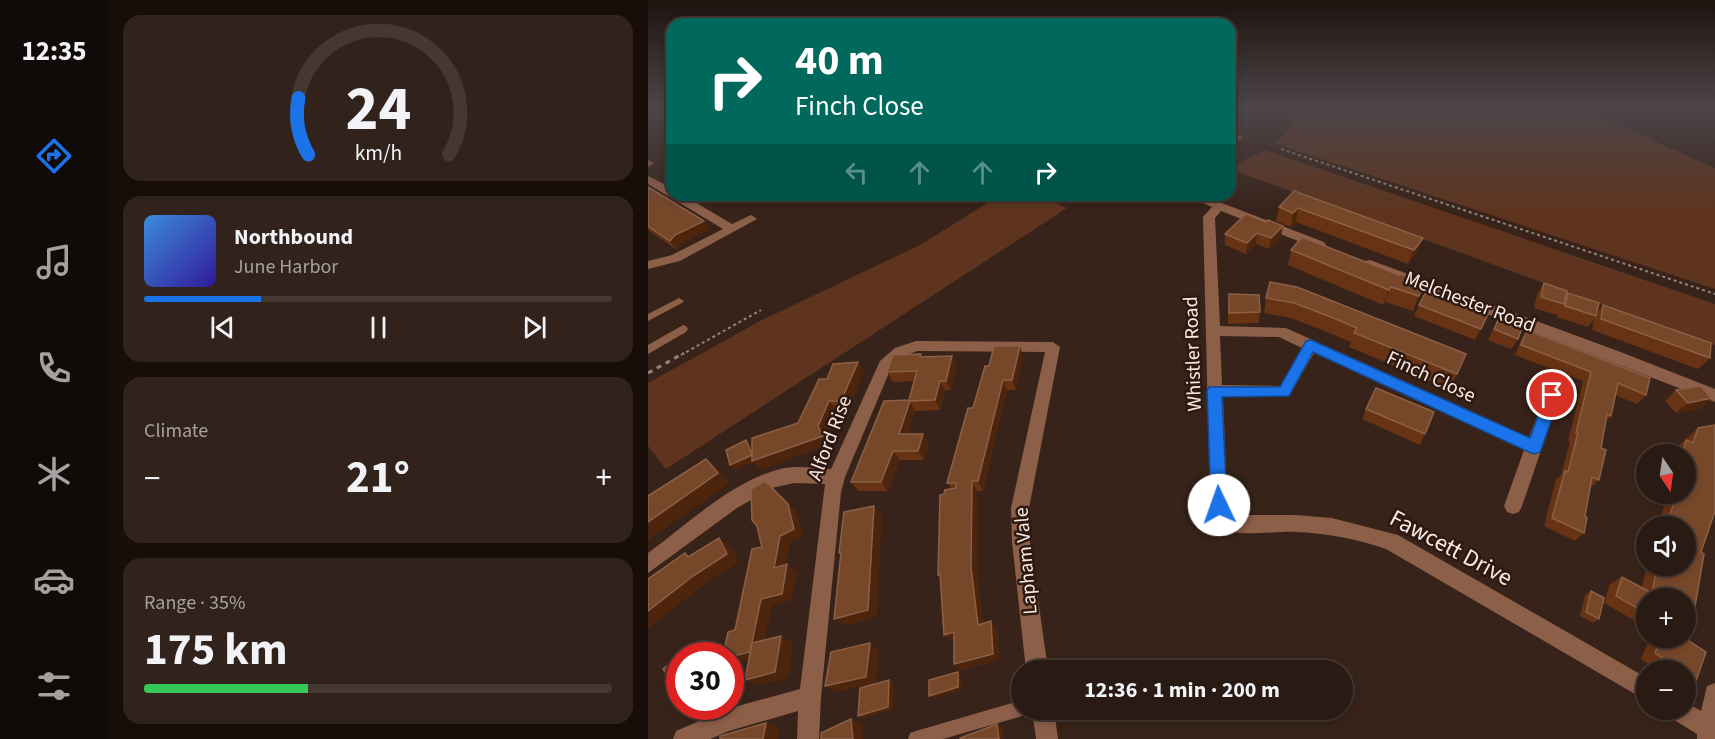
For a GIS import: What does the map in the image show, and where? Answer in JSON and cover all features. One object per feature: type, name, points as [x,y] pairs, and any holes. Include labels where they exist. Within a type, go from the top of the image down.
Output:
[{"type":"street","points":[[648,179],[666,189]]},
{"type":"street","points":[[685,201],[730,230]]},
{"type":"street","points":[[1206,201],[1337,252]]},
{"type":"street","name":"Whistler Road","points":[[1219,206],[1209,217],[1219,505]]},
{"type":"street","points":[[648,265],[676,258],[751,219]]},
{"type":"street","name":"Melchester Road","points":[[1359,260],[1715,396]]},
{"type":"street","name":"Finch Close","points":[[1214,331],[1281,332],[1534,447]]},
{"type":"street","name":"Alford Rise","points":[[808,739],[810,697],[829,515],[836,477],[879,376],[892,358],[900,352],[928,345],[1053,346]]},
{"type":"street","points":[[1214,391],[1284,392],[1311,345]]},
{"type":"street","name":"Lapham Vale","points":[[1036,660],[1020,508],[1053,346]]},
{"type":"street","points":[[1513,506],[1552,395]]},
{"type":"street","points":[[648,564],[748,492],[769,481],[792,475],[836,477]]},
{"type":"street","name":"Fawcett Drive","points":[[1219,505],[1224,518],[1235,524],[1314,523],[1356,530],[1391,541],[1636,684]]},
{"type":"street","points":[[1691,720],[1708,734],[1715,694]]},
{"type":"street","points":[[684,739],[727,720],[810,697]]},
{"type":"street","points":[[1044,720],[1047,739]]},
{"type":"lane","points":[[648,318],[679,301]]},
{"type":"lane","points":[[648,350],[683,329]]},
{"type":"lane","points":[[916,739],[1011,711]]},
{"type":"path","points":[[1281,149],[1715,294]]},
{"type":"path","points":[[648,373],[760,310]]},
{"type":"shaded area","points":[[1658,142],[1715,168],[1715,289],[1273,143]]},
{"type":"shaded area","points":[[1265,150],[1715,304],[1715,345],[1236,171],[1236,164]]},
{"type":"shaded area","points":[[990,201],[1051,201],[1067,208],[666,469],[648,446],[648,383],[762,320],[920,245]]},
{"type":"building","points":[[648,187],[666,198],[666,201],[671,201],[704,221],[675,235],[670,241],[648,226]]},
{"type":"building","points":[[1294,191],[1423,238],[1414,250],[1298,208],[1293,213],[1279,207]]},
{"type":"building","points":[[1246,214],[1283,226],[1271,238],[1257,233],[1247,243],[1225,234]]},
{"type":"building","points":[[1302,237],[1399,275],[1422,281],[1419,296],[1391,287],[1389,290],[1291,250]]},
{"type":"building","points":[[1270,282],[1297,287],[1466,354],[1457,374],[1354,333],[1357,328],[1326,315],[1294,303],[1266,298]]},
{"type":"building","points":[[1544,283],[1567,291],[1564,304],[1541,297]]},
{"type":"building","points":[[1427,290],[1488,314],[1481,329],[1419,305]]},
{"type":"building","points":[[1568,293],[1599,303],[1596,316],[1565,306]]},
{"type":"building","points":[[1229,294],[1259,295],[1260,312],[1229,313]]},
{"type":"building","points":[[1603,305],[1711,343],[1710,358],[1601,319]]},
{"type":"building","points":[[1500,316],[1523,325],[1518,339],[1494,329]]},
{"type":"building","points":[[1527,330],[1650,378],[1646,395],[1618,383],[1611,416],[1607,414],[1601,448],[1606,450],[1599,480],[1592,477],[1584,533],[1552,518],[1565,471],[1568,472],[1591,372],[1521,345]]},
{"type":"building","points":[[994,346],[1020,346],[1012,380],[1003,380],[978,481],[972,481],[971,567],[978,625],[991,621],[993,654],[954,664],[954,632],[944,635],[940,574],[938,575],[940,495],[944,494],[945,490],[956,488],[956,483],[947,483],[968,408],[973,408],[985,366],[989,366]]},
{"type":"building","points":[[921,354],[920,357],[952,356],[946,381],[940,381],[935,400],[910,401],[899,434],[923,434],[918,451],[893,451],[881,482],[851,482],[884,401],[909,400],[917,371],[887,372],[893,355]]},
{"type":"building","points":[[858,362],[841,401],[829,401],[818,426],[823,436],[752,461],[752,438],[798,423],[819,379],[827,379],[833,364]]},
{"type":"building","points":[[1700,386],[1712,398],[1688,403],[1676,390]]},
{"type":"building","points":[[1376,388],[1434,412],[1425,434],[1366,409]]},
{"type":"building","points":[[1715,425],[1715,511],[1701,552],[1704,554],[1696,600],[1696,588],[1653,588],[1655,576],[1696,576],[1696,516],[1669,516],[1674,504],[1696,504],[1696,444],[1685,444],[1686,440],[1693,443],[1698,428]]},
{"type":"building","points":[[746,440],[752,455],[730,465],[726,450]]},
{"type":"building","points":[[706,459],[718,473],[648,522],[648,496]]},
{"type":"building","points":[[765,481],[788,504],[794,529],[780,536],[774,568],[787,564],[782,594],[761,599],[750,652],[744,654],[744,642],[726,642],[728,632],[735,630],[752,549],[762,547],[757,526],[752,520],[751,489]]},
{"type":"building","points":[[874,506],[868,610],[834,619],[844,512]]},
{"type":"building","points":[[719,538],[727,554],[693,576],[648,611],[648,579],[685,553],[688,557]]},
{"type":"building","points":[[1622,577],[1643,588],[1636,588],[1636,608],[1616,596]]},
{"type":"building","points":[[1591,591],[1604,598],[1599,619],[1586,612]]},
{"type":"building","points":[[781,636],[775,672],[745,680],[752,643]]},
{"type":"building","points":[[870,643],[866,677],[825,686],[831,652]]},
{"type":"building","points":[[1696,646],[1706,652],[1696,681],[1696,660],[1665,660],[1655,653],[1657,648],[1696,648]]},
{"type":"building","points":[[958,672],[958,687],[929,696],[929,680]]},
{"type":"building","points":[[889,680],[888,707],[858,716],[860,688]]},
{"type":"building","points":[[851,719],[853,739],[821,739],[821,733]]},
{"type":"building","points":[[766,723],[763,739],[720,739],[720,736]]},
{"type":"building","points":[[997,724],[999,739],[960,739],[960,738]]},
{"type":"route","points":[[1219,505],[1214,391],[1284,392],[1311,345],[1534,447],[1552,395]]}]
